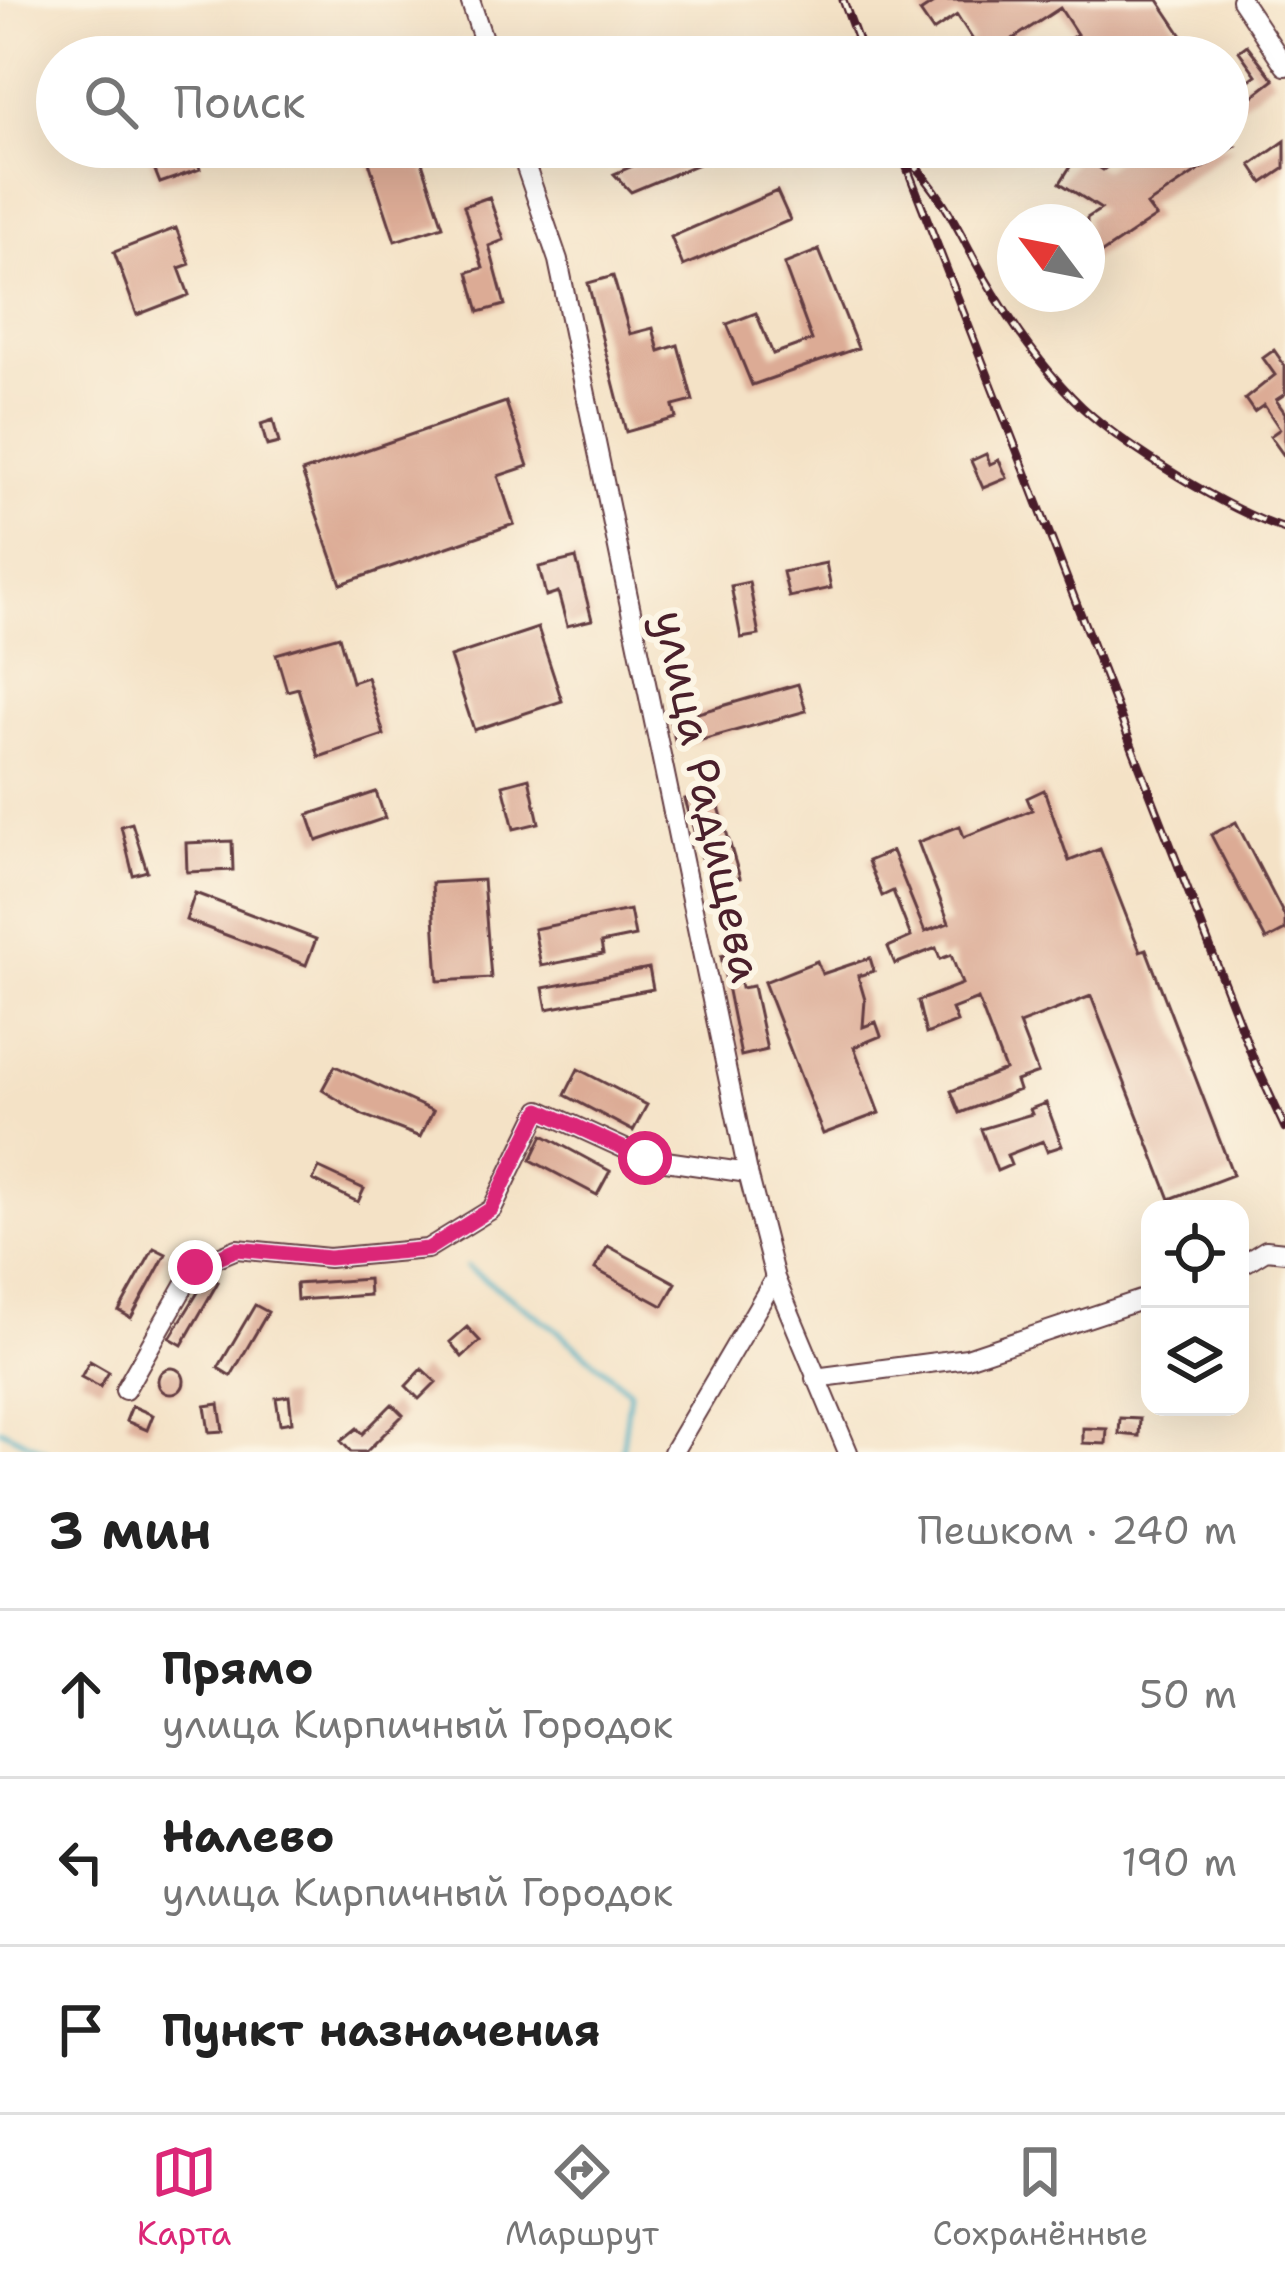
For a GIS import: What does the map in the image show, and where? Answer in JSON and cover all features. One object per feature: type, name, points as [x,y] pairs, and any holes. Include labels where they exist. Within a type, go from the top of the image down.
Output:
[{"type":"street","points":[[470,0],[482,36]]},
{"type":"street","points":[[1241,0],[1285,65]]},
{"type":"street","name":"улица Радищева","points":[[526,168],[558,260],[748,1172],[775,1279],[848,1452]]},
{"type":"street","points":[[125,1390],[195,1267],[237,1249],[329,1258],[428,1249],[491,1209],[540,1110],[645,1158],[748,1172]]},
{"type":"street","points":[[1249,1260],[1266,1250],[1285,1252]]},
{"type":"street","points":[[673,1452],[775,1279]]},
{"type":"street","points":[[815,1378],[967,1358],[1141,1300]]},
{"type":"building","points":[[938,0],[1158,0],[1182,36],[1074,36],[1060,8],[1017,36],[970,36],[957,15],[933,31],[920,12]]},
{"type":"building","points":[[1249,48],[1274,80],[1249,99],[1249,80],[1256,75],[1249,65]]},
{"type":"building","points":[[1285,141],[1285,168],[1263,183],[1251,165]]},
{"type":"building","points":[[154,168],[200,168],[200,169],[160,183]]},
{"type":"building","points":[[371,168],[424,168],[443,226],[395,241]]},
{"type":"building","points":[[628,168],[689,168],[631,192],[614,174]]},
{"type":"building","points":[[1069,168],[1202,168],[1147,205],[1156,217],[1105,251],[1105,204],[1093,204],[1060,183]]},
{"type":"building","points":[[777,191],[790,220],[683,266],[671,237]]},
{"type":"building","points":[[489,197],[504,240],[489,246],[505,305],[479,312],[468,272],[483,268],[464,206]]},
{"type":"building","points":[[176,228],[190,264],[179,268],[189,295],[137,315],[114,252]]},
{"type":"building","points":[[819,250],[858,348],[752,385],[727,324],[756,313],[773,354],[812,340],[784,264]]},
{"type":"building","points":[[613,276],[630,334],[653,328],[659,351],[678,345],[693,401],[673,406],[676,418],[626,432],[588,283]]},
{"type":"building","points":[[1274,350],[1285,366],[1285,394],[1276,400],[1285,413],[1285,457],[1270,436],[1280,429],[1264,405],[1254,412],[1245,399],[1275,375],[1263,358]]},
{"type":"building","points":[[506,402],[528,466],[498,476],[514,524],[341,584],[302,472]]},
{"type":"building","points":[[273,420],[279,443],[267,446],[261,424]]},
{"type":"building","points":[[986,454],[990,464],[999,460],[1007,478],[983,488],[971,461]]},
{"type":"building","points":[[576,558],[592,620],[567,626],[558,592],[546,596],[539,567]]},
{"type":"building","points":[[826,563],[831,588],[789,597],[783,572]]},
{"type":"building","points":[[749,582],[759,635],[741,638],[731,586]]},
{"type":"building","points":[[538,628],[562,701],[474,730],[450,657]]},
{"type":"building","points":[[339,636],[352,682],[367,677],[384,735],[319,757],[298,688],[287,691],[276,654]]},
{"type":"building","points":[[798,684],[806,711],[677,747],[670,721]]},
{"type":"building","points":[[529,778],[539,823],[514,829],[503,785]]},
{"type":"building","points":[[714,790],[740,878],[710,887],[685,799]]},
{"type":"building","points":[[1044,790],[1069,861],[1100,849],[1140,951],[1146,949],[1233,1175],[1170,1199],[1091,996],[1019,1024],[1038,1073],[1016,1081],[1019,1090],[960,1113],[951,1091],[1005,1070],[978,999],[952,1009],[957,1022],[926,1034],[918,1001],[962,984],[951,955],[940,959],[936,948],[895,964],[888,947],[911,937],[893,891],[882,896],[868,861],[892,851],[925,932],[949,923],[918,842],[960,826],[964,837],[1032,810],[1027,798]]},
{"type":"building","points":[[376,792],[385,818],[317,841],[308,815]]},
{"type":"building","points":[[1236,822],[1285,917],[1285,930],[1266,940],[1211,835]]},
{"type":"building","points":[[132,823],[147,871],[133,875],[121,826]]},
{"type":"building","points":[[232,841],[233,870],[187,872],[186,843]]},
{"type":"building","points":[[483,880],[491,978],[438,981],[432,883]]},
{"type":"building","points":[[195,893],[316,939],[306,965],[186,920]]},
{"type":"building","points":[[630,910],[635,936],[601,943],[603,954],[541,966],[534,929]]},
{"type":"building","points":[[734,953],[741,988],[753,986],[767,1050],[741,1056],[721,956]]},
{"type":"building","points":[[870,958],[874,971],[858,976],[865,1000],[863,1027],[876,1022],[881,1036],[854,1047],[879,1113],[823,1134],[764,982],[817,961],[822,974]]},
{"type":"building","points":[[649,968],[653,989],[547,1009],[543,988]]},
{"type":"building","points":[[335,1066],[433,1111],[420,1137],[363,1115],[322,1090]]},
{"type":"building","points":[[578,1069],[647,1105],[633,1131],[565,1095]]},
{"type":"building","points":[[1046,1103],[1062,1146],[1047,1151],[1043,1141],[1007,1155],[1011,1165],[997,1171],[981,1129],[1032,1114],[1030,1109]]},
{"type":"building","points":[[543,1135],[610,1171],[597,1195],[531,1160]]},
{"type":"building","points":[[319,1168],[364,1189],[358,1202],[313,1180]]},
{"type":"building","points":[[608,1246],[676,1283],[663,1306],[595,1269]]},
{"type":"building","points":[[154,1248],[166,1254],[131,1318],[119,1311]]},
{"type":"building","points":[[208,1276],[218,1282],[182,1345],[170,1338]]},
{"type":"building","points":[[368,1279],[369,1295],[297,1300],[296,1284]]},
{"type":"building","points":[[255,1305],[268,1312],[231,1376],[218,1368]]},
{"type":"building","points":[[467,1327],[480,1341],[462,1357],[450,1342]]},
{"type":"building","points":[[90,1361],[109,1372],[100,1387],[81,1377]]},
{"type":"building","points":[[171,1368],[184,1381],[171,1394],[158,1381]]},
{"type":"building","points":[[422,1369],[436,1382],[419,1399],[406,1386]]},
{"type":"building","points":[[289,1396],[292,1422],[280,1424],[276,1398]]},
{"type":"building","points":[[219,1404],[223,1431],[209,1432],[205,1406]]},
{"type":"building","points":[[392,1404],[403,1415],[366,1452],[351,1452],[341,1441],[357,1428],[362,1434]]},
{"type":"building","points":[[132,1406],[153,1415],[147,1430],[126,1421]]},
{"type":"building","points":[[1120,1418],[1140,1419],[1139,1436],[1119,1434]]},
{"type":"building","points":[[1083,1428],[1107,1429],[1106,1444],[1083,1443]]},
{"type":"waterway","points":[[467,1267],[556,1329],[630,1391],[622,1452]]},
{"type":"waterway","points":[[0,1429],[47,1452]]},
{"type":"railway","points":[[843,0],[856,36]]},
{"type":"railway","points":[[907,168],[1255,1063],[1285,1128]]},
{"type":"railway","points":[[916,168],[941,200],[1016,327],[1082,407],[1179,477],[1285,529]]},
{"type":"route","points":[[195,1267],[237,1249],[329,1258],[428,1249],[491,1209],[540,1110],[645,1158]]}]
